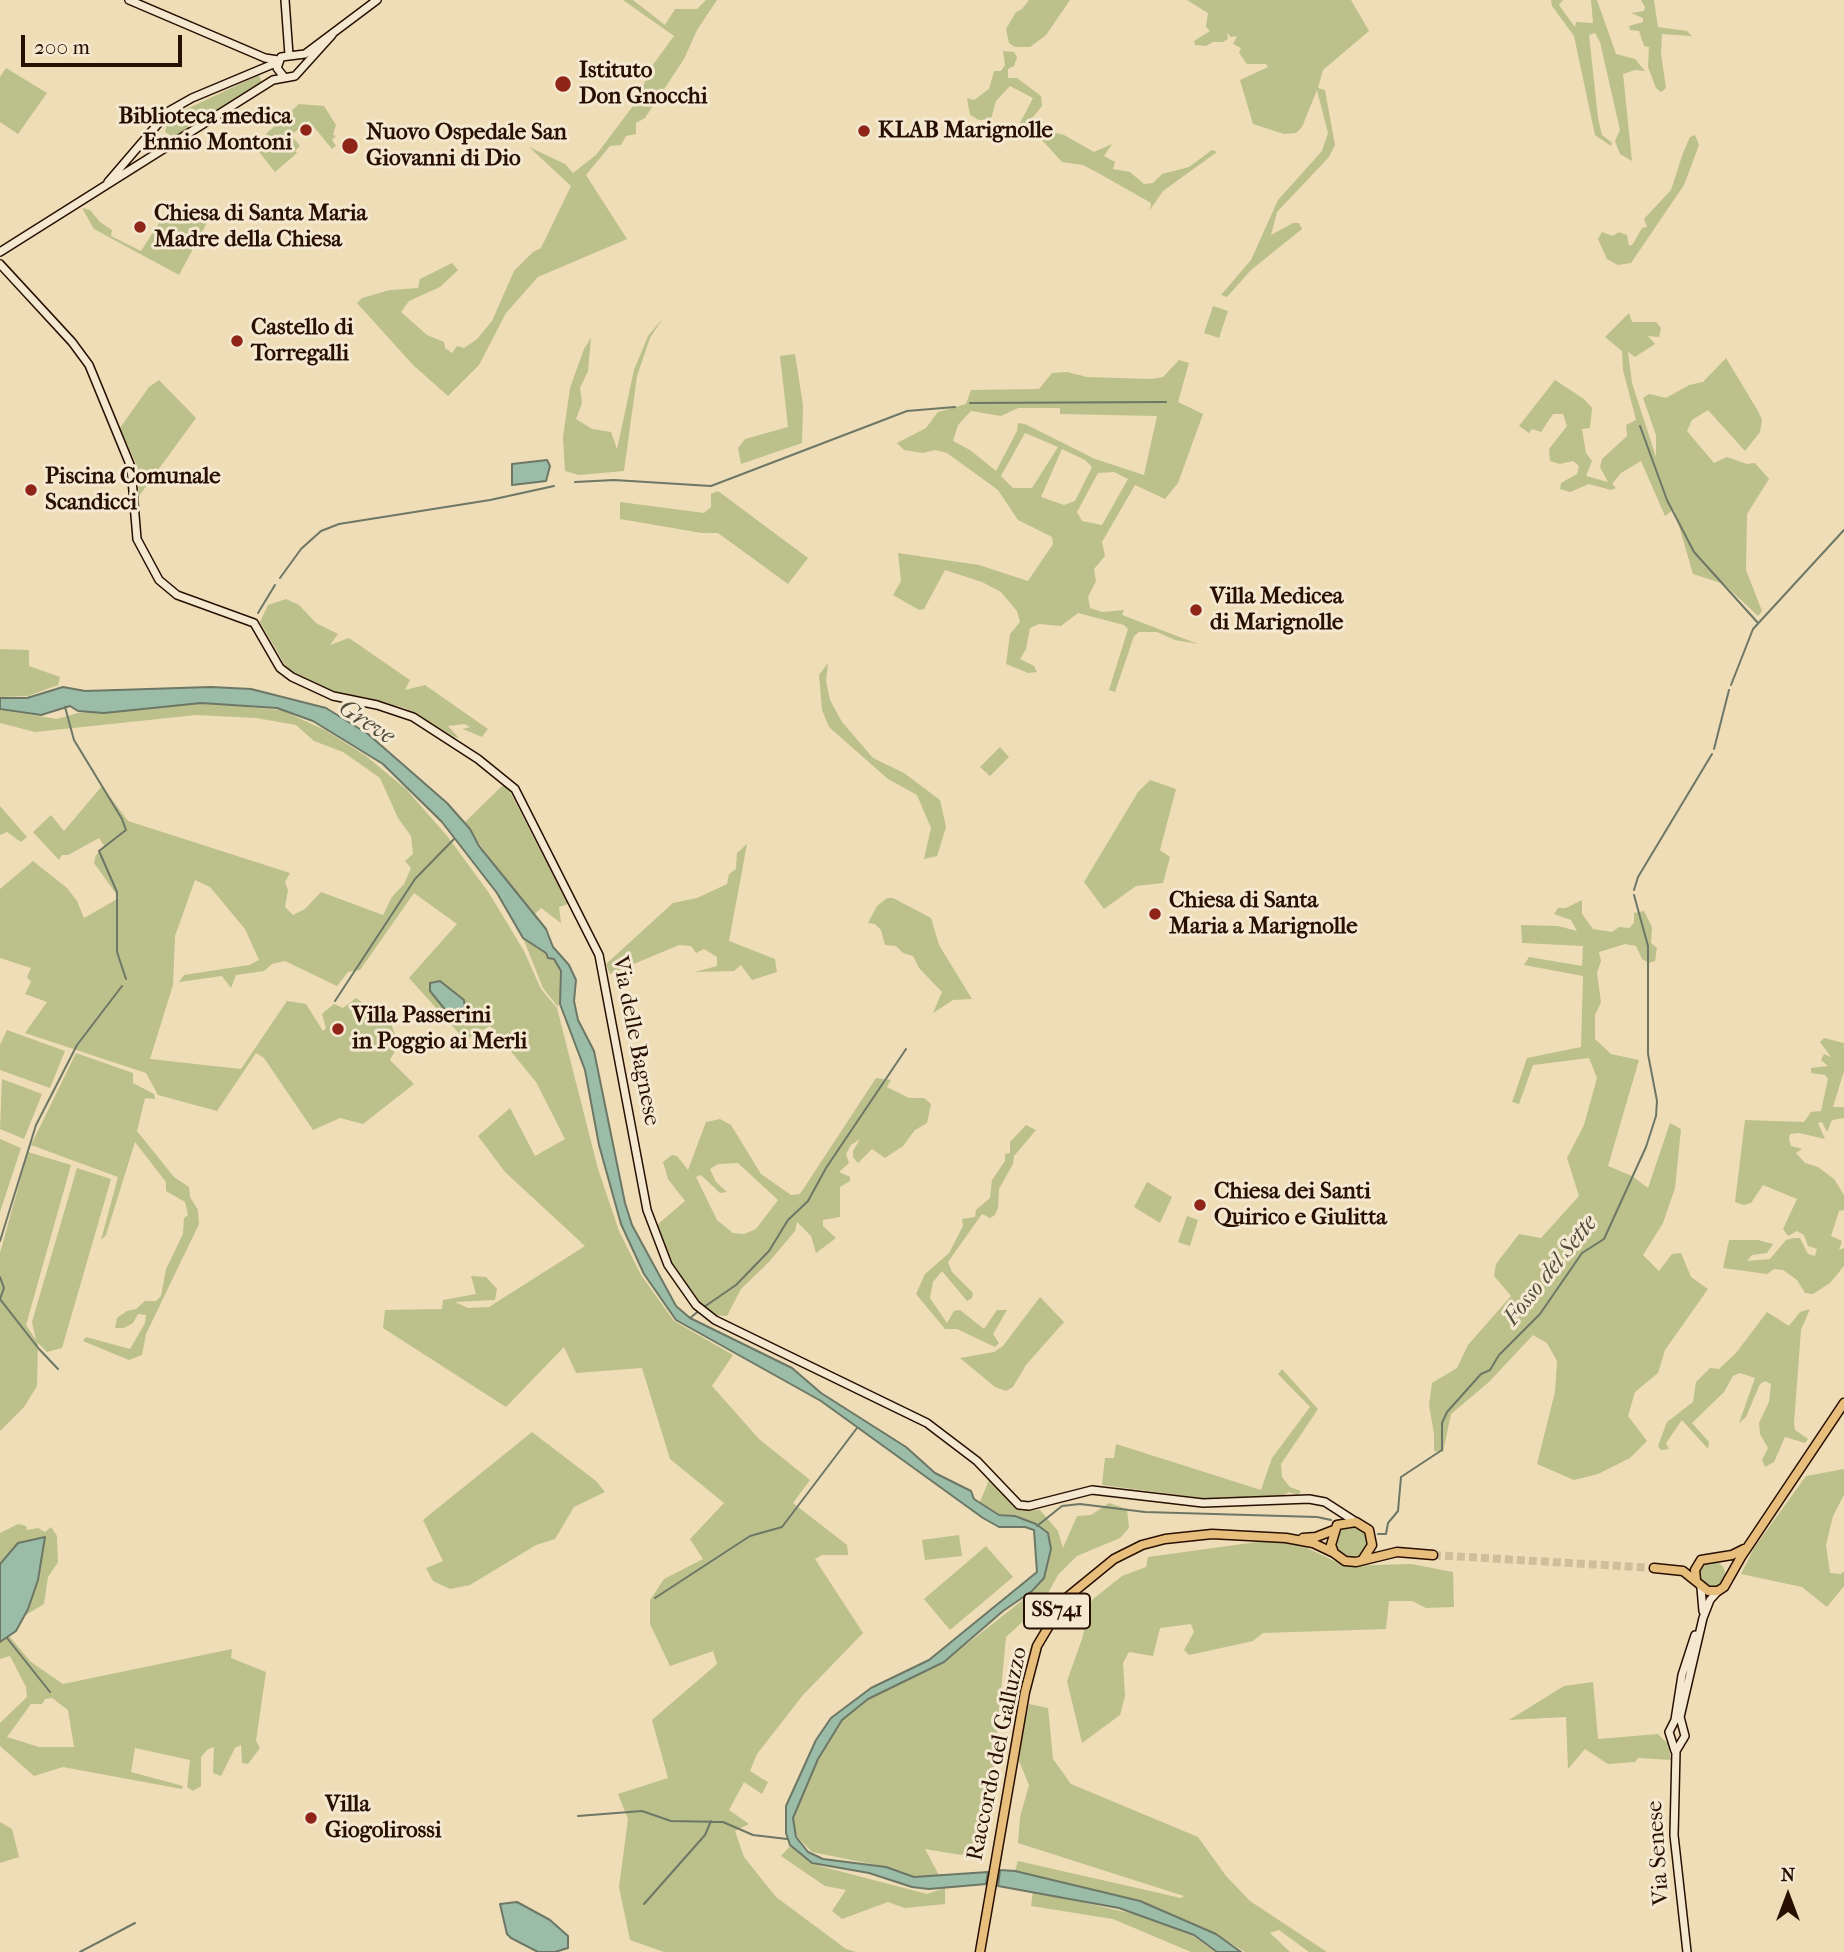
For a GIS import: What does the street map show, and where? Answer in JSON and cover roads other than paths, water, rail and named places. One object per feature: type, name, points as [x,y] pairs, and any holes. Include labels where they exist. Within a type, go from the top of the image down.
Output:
[{"type":"main road","points":[[129,0],[265,58],[278,61]]},
{"type":"main road","points":[[285,0],[291,55],[298,60],[300,70]]},
{"type":"main road","points":[[101,190],[169,111],[192,98],[291,55],[305,54],[377,0]]},
{"type":"main road","points":[[0,251],[267,84],[284,77],[293,77],[332,35]]},
{"type":"main road","points":[[278,61],[278,71],[284,77]]},
{"type":"main road","name":"Via delle Bagnese","points":[[0,264],[72,342],[89,365],[131,467],[135,532],[143,555],[159,580],[177,595],[254,623],[280,668],[292,677],[340,698],[377,705],[413,717],[478,759],[515,789],[599,955],[647,1210],[668,1265],[696,1305],[715,1320],[927,1423],[977,1461],[998,1480],[1011,1499],[1024,1506],[1092,1490],[1203,1503],[1309,1499],[1325,1502],[1356,1522]]},
{"type":"main road","name":"Via Senese","points":[[1687,1952],[1674,1835],[1675,1751],[1669,1732],[1673,1726],[1687,1656],[1710,1600],[1729,1579],[1844,1403]]},
{"type":"main road","points":[[1334,1553],[1331,1540],[1336,1528],[1337,1509]]},
{"type":"main road","name":"SS741","points":[[1336,1528],[1356,1522],[1369,1530],[1372,1540],[1383,1548],[1433,1555]]},
{"type":"main road","name":"Raccordo del Galluzzo","points":[[979,1952],[1022,1705],[1037,1646],[1065,1599],[1114,1559],[1142,1545],[1199,1535],[1316,1537],[1336,1528]]},
{"type":"main road","name":"Raccordo del Galluzzo","points":[[1286,1538],[1313,1543],[1334,1553]]},
{"type":"main road","points":[[1363,1559],[1370,1551],[1372,1540]]},
{"type":"main road","points":[[1675,1569],[1709,1557],[1732,1555],[1747,1548]]},
{"type":"main road","name":"SS741","points":[[1334,1553],[1345,1561],[1397,1552]]},
{"type":"main road","points":[[1709,1557],[1727,1565],[1729,1579]]},
{"type":"main road","name":"Via Senese","points":[[1675,1751],[1685,1736],[1680,1717],[1702,1620],[1695,1570],[1709,1557]]},
{"type":"main road","points":[[1654,1568],[1686,1572],[1699,1585],[1718,1591]]},
{"type":"main road","points":[[1673,1726],[1682,1727]]},
{"type":"main road","points":[[1671,1739],[1680,1741]]},
{"type":"waterway","points":[[970,403],[1166,402]]},
{"type":"waterway","points":[[575,482],[614,480],[711,486],[907,411],[955,407]]},
{"type":"waterway","points":[[1640,426],[1667,500],[1694,552],[1758,623]]},
{"type":"waterway","points":[[280,578],[301,549],[321,531],[339,524],[490,500],[554,486]]},
{"type":"waterway","name":"Fosso del Sette","points":[[1731,685],[1753,629],[1844,530]]},
{"type":"waterway","points":[[258,613],[275,585]]},
{"type":"waterway","name":"Fosso del Sette","points":[[1714,749],[1729,690]]},
{"type":"waterway","points":[[65,707],[74,740],[126,830],[99,851],[117,892],[117,952],[126,979]]},
{"type":"waterway","name":"Fosso del Sette","points":[[1634,890],[1638,877],[1712,754]]},
{"type":"waterway","points":[[335,1001],[415,879],[454,839]]},
{"type":"waterway","name":"Fosso del Sette","points":[[1378,1534],[1386,1534],[1388,1523],[1398,1511],[1401,1477],[1442,1450],[1442,1423],[1447,1412],[1481,1374],[1490,1370],[1499,1355],[1540,1314],[1582,1253],[1604,1239],[1646,1147],[1656,1116],[1657,1101],[1648,1054],[1648,946],[1634,895]]},
{"type":"waterway","points":[[0,1241],[36,1125],[77,1045],[122,986]]},
{"type":"waterway","points":[[704,1307],[736,1285],[769,1251],[788,1220],[808,1201],[826,1168],[906,1049]]},
{"type":"waterway","points":[[0,1277],[4,1288],[0,1299],[58,1369]]},
{"type":"waterway","points":[[690,1318],[700,1310]]},
{"type":"waterway","points":[[655,1598],[750,1536],[782,1527],[857,1428]]},
{"type":"waterway","name":"Fosso del Sette","points":[[1037,1526],[1062,1506],[1080,1504],[1145,1512],[1317,1517],[1331,1520]]},
{"type":"waterway","points":[[7,1638],[50,1692]]},
{"type":"waterway","points":[[578,1816],[642,1811],[671,1821],[723,1822],[753,1835],[787,1839]]},
{"type":"waterway","points":[[644,1904],[705,1835],[711,1821]]},
{"type":"waterway","points":[[80,1952],[135,1923]]},
{"type":"tunnel","points":[[1433,1555],[1654,1568]]},
{"type":"place","name":"Istituto Don Gnocchi","points":[[563,84]]},
{"type":"place","name":"Biblioteca medica Ennio Montoni","points":[[306,130]]},
{"type":"place","name":"KLAB Marignolle","points":[[864,131]]},
{"type":"place","name":"Nuovo Ospedale San Giovanni di Dio","points":[[350,146]]},
{"type":"place","name":"Chiesa di Santa Maria Madre della Chiesa","points":[[140,227]]},
{"type":"place","name":"Castello di Torregalli","points":[[237,341]]},
{"type":"place","name":"Piscina Comunale Scandicci","points":[[31,490]]},
{"type":"place","name":"Villa Medicea di Marignolle","points":[[1196,610]]},
{"type":"place","name":"Chiesa di Santa Maria a Marignolle","points":[[1155,914]]},
{"type":"place","name":"Villa Passerini in Poggio ai Merli","points":[[338,1029]]},
{"type":"place","name":"Chiesa dei Santi Quirico e Giulitta","points":[[1200,1205]]},
{"type":"place","name":"Villa Giogolirossi","points":[[311,1818]]},
{"type":"water label","name":"Greve","points":[[366,723]]}]
